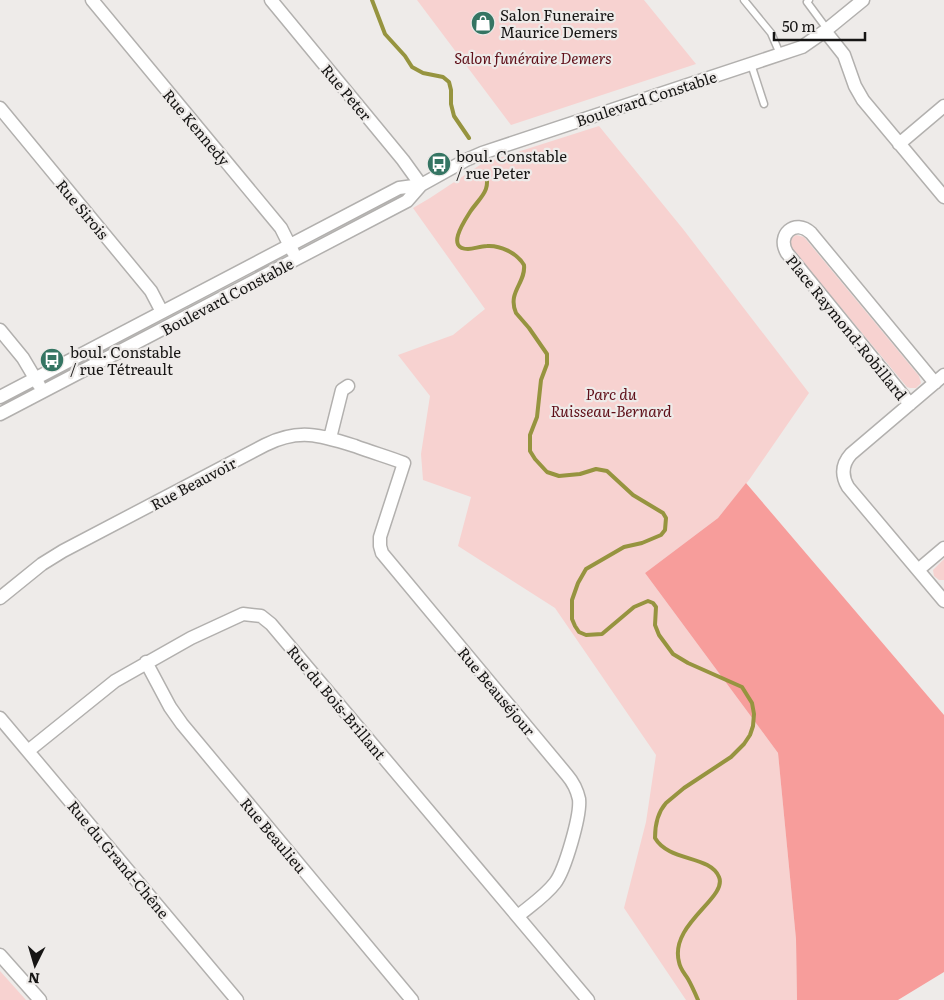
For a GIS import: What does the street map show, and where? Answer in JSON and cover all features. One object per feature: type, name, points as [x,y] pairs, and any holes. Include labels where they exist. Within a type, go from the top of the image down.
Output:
[{"type":"street","name":"Rue Kennedy","points":[[92,0],[281,228],[297,259]]},
{"type":"street","name":"Rue Peter","points":[[271,0],[403,160],[421,185]]},
{"type":"street","name":"Boulevard Constable","points":[[0,414],[406,201],[421,185],[482,152],[802,47],[863,0]]},
{"type":"street","points":[[826,30],[844,54],[863,100],[944,197]]},
{"type":"street","points":[[899,144],[944,106]]},
{"type":"street","name":"Rue Sirois","points":[[0,108],[151,291],[162,312]]},
{"type":"street","name":"Boulevard Constable","points":[[0,397],[399,188],[421,185]]},
{"type":"street","name":"Place Raymond-Robillard","points":[[910,404],[787,253],[783,243],[788,232],[793,228],[800,227],[811,233],[939,379]]},
{"type":"street","points":[[0,330],[23,358],[42,392]]},
{"type":"street","points":[[939,379],[848,457],[843,468],[843,476],[853,494],[942,596]]},
{"type":"street","points":[[330,438],[342,390],[348,386]]},
{"type":"street","name":"Rue Beauvoir","points":[[0,598],[42,564],[63,551],[270,443],[296,434],[330,438],[404,463]]},
{"type":"street","name":"Rue Beauséjour","points":[[404,463],[380,537],[382,553],[569,778],[578,796],[579,813],[559,877],[550,889],[518,916]]},
{"type":"street","points":[[918,570],[944,548]]},
{"type":"street","name":"Rue du Bois-Brillant","points":[[28,751],[107,686],[146,662],[239,615],[252,614],[264,618],[588,1000]]},
{"type":"street","name":"Rue Beaulieu","points":[[146,662],[170,707],[182,724],[412,1000]]},
{"type":"street","name":"Rue du Grand-Chêne","points":[[0,718],[237,1000]]},
{"type":"street","points":[[0,954],[40,1000]]},
{"type":"lane","points":[[744,0],[770,33],[780,54]]},
{"type":"lane","points":[[810,0],[807,2],[826,30]]},
{"type":"lane","points":[[751,64],[764,104]]},
{"type":"green space","name":"Salon funéraire Demers","points":[[417,0],[644,0],[696,64],[511,125]]},
{"type":"green space","name":"Parc du Ruisseau-Bernard","points":[[599,126],[683,229],[809,393],[749,480],[718,518],[645,573],[778,753],[796,939],[797,1000],[686,1000],[624,908],[646,822],[656,755],[555,608],[458,546],[471,497],[423,480],[421,454],[430,396],[398,355],[453,335],[485,309],[413,208],[483,163]]},
{"type":"green space","points":[[796,235],[804,237],[919,376],[921,383],[916,388],[907,387],[793,250],[790,242]]},
{"type":"green space","points":[[944,559],[944,580],[939,580],[934,576],[933,570]]},
{"type":"green space","points":[[0,971],[26,1000],[0,1000]]},
{"type":"shaded area","points":[[746,483],[944,715],[944,972],[898,1000],[797,1000],[796,939],[778,753],[645,573],[718,518]]},
{"type":"waterway","points":[[372,0],[385,34],[405,56],[412,67],[423,73],[443,77],[449,82],[454,116],[469,138]]},
{"type":"waterway","points":[[485,171],[487,178],[486,189],[461,227],[457,239],[461,248],[468,249],[487,246],[503,248],[513,253],[524,265],[524,271],[515,293],[514,306],[516,313],[547,354],[547,364],[541,380],[537,417],[530,435],[530,451],[547,472],[559,476],[580,474],[596,469],[607,471],[633,495],[663,513],[666,518],[665,530],[661,535],[642,543],[624,547],[586,569],[578,583],[572,600],[572,619],[575,626],[579,632],[586,635],[602,634],[634,607],[648,601],[653,603],[656,607],[655,625],[659,635],[673,654],[688,663],[742,687],[752,703],[754,714],[753,726],[744,744],[731,757],[684,788],[666,803],[661,810],[656,824],[655,838],[661,846],[707,865],[719,877],[719,885],[715,894],[690,924],[682,936],[678,948],[680,967],[698,1000]]},
{"type":"place","name":"Salon Funeraire Maurice Demers","points":[[483,23]]},
{"type":"place","name":"boul. Constable / rue Peter","points":[[439,164]]},
{"type":"place","name":"boul. Constable / rue Tétreault","points":[[52,360]]}]
